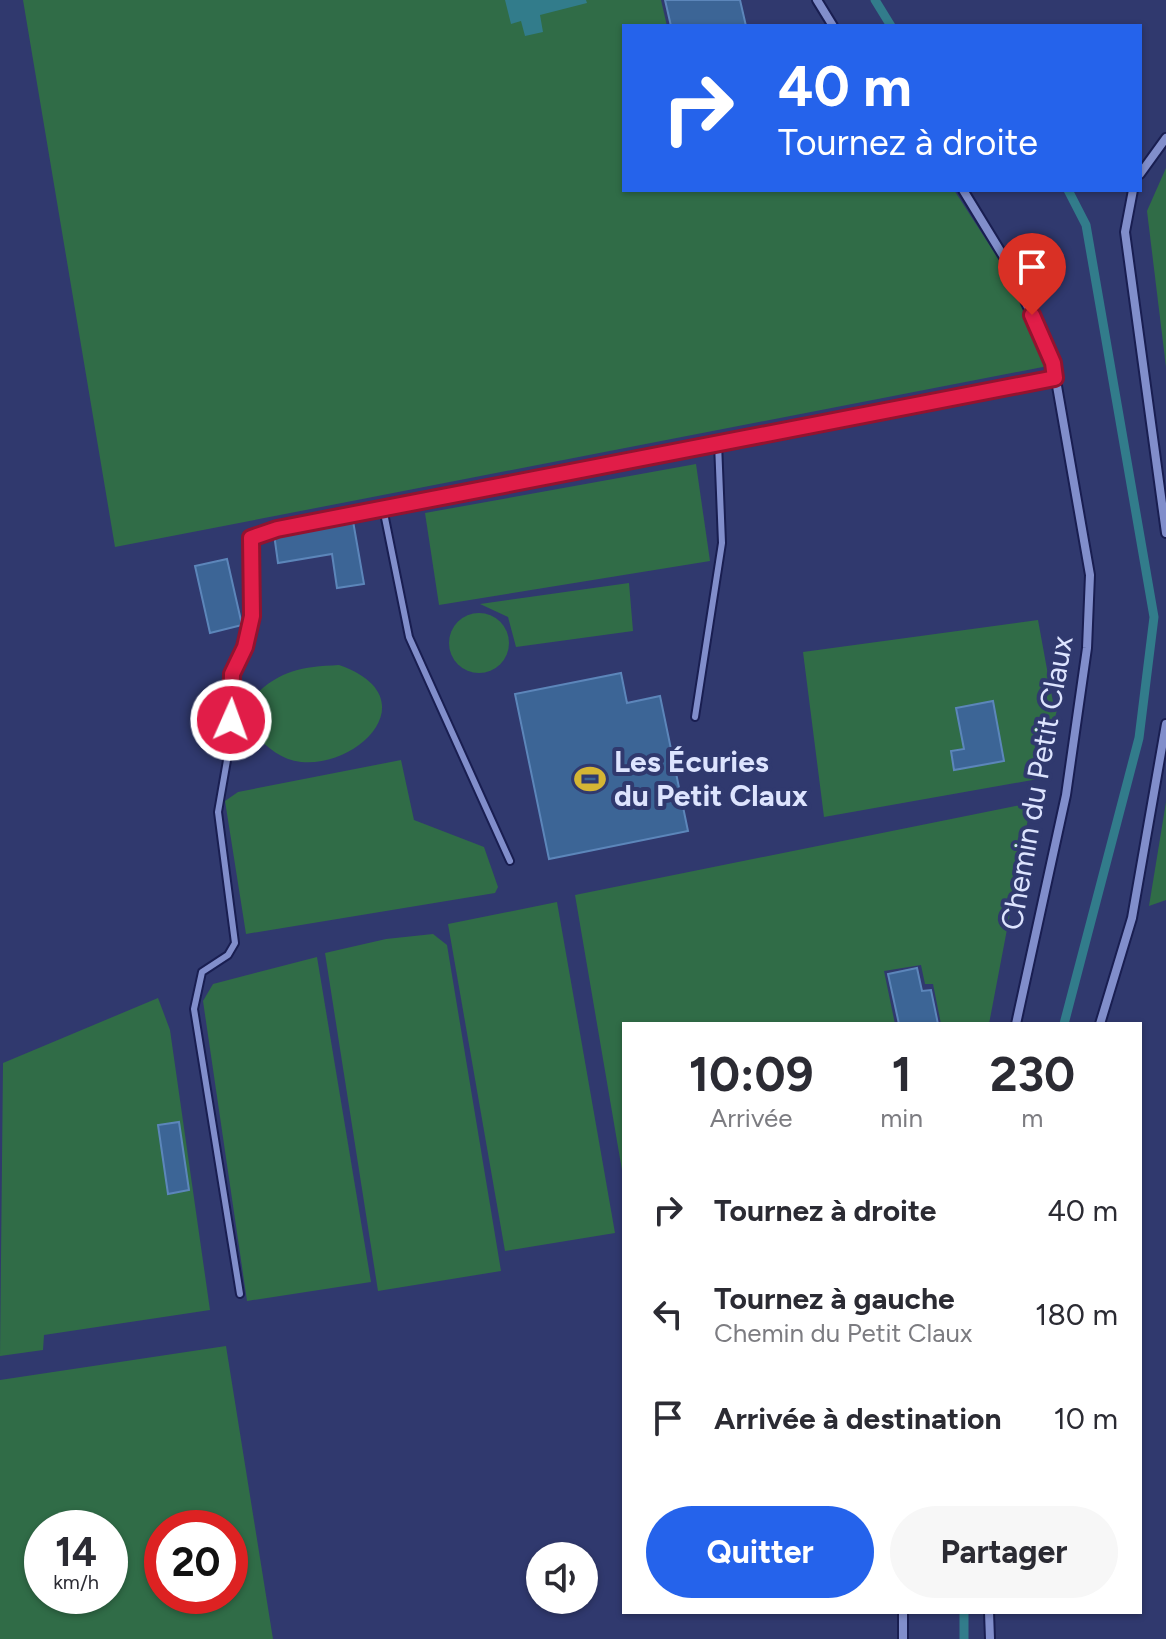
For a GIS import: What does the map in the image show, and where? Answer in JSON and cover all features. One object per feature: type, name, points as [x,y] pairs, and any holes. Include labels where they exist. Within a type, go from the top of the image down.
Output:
[{"type":"street","points":[[817,0],[832,24]]},
{"type":"street","points":[[1142,171],[1166,138]]},
{"type":"street","name":"Chemin du Petit Claux","points":[[964,192],[1010,267],[1053,363],[1090,575],[1087,648],[1066,795],[1016,1022]]},
{"type":"street","points":[[1133,192],[1125,232],[1166,533]]},
{"type":"street","points":[[1101,1022],[1132,918],[1166,724]]},
{"type":"street","points":[[903,1614],[903,1639]]},
{"type":"street","points":[[989,1614],[990,1639]]},
{"type":"lane","points":[[240,1294],[194,1009],[202,972],[228,955],[235,943],[218,812],[230,743],[232,674],[245,647],[252,616],[251,538],[277,529],[1055,378]]},
{"type":"lane","points":[[695,717],[722,543],[718,443]]},
{"type":"lane","points":[[383,508],[409,637],[510,861]]},
{"type":"shaded area","points":[[23,0],[661,0],[667,24],[622,24],[622,192],[955,192],[1007,272],[1048,366],[115,547]]},
{"type":"shaded area","points":[[505,0],[586,0],[587,3],[540,15],[543,32],[525,36],[521,21],[511,24]]},
{"type":"shaded area","points":[[1166,168],[1166,367],[1147,211]]},
{"type":"shaded area","points":[[696,464],[710,561],[439,605],[425,513]]},
{"type":"shaded area","points":[[629,583],[633,631],[516,647],[508,617],[480,604]]},
{"type":"shaded area","points":[[479,613],[491,615],[500,622],[507,631],[507,655],[500,664],[491,671],[479,673],[467,671],[458,664],[451,655],[449,643],[451,631],[458,622],[467,615]]},
{"type":"shaded area","points":[[1038,620],[1053,702],[1059,703],[1038,779],[824,817],[803,652]]},
{"type":"shaded area","points":[[339,665],[365,678],[379,694],[382,711],[376,727],[363,742],[345,754],[324,761],[301,762],[279,755],[250,729],[252,698],[272,681],[302,669]]},
{"type":"shaded area","points":[[401,760],[414,820],[484,847],[498,887],[495,893],[246,934],[225,801],[238,792]]},
{"type":"shaded area","points":[[1166,802],[1166,900],[1149,906]]},
{"type":"shaded area","points":[[1031,803],[989,1022],[941,1022],[933,984],[925,984],[921,965],[884,971],[895,1022],[622,1022],[622,1170],[575,895]]},
{"type":"shaded area","points":[[557,902],[615,1233],[505,1251],[448,924]]},
{"type":"shaded area","points":[[433,934],[447,945],[501,1271],[378,1291],[325,953],[386,939]]},
{"type":"shaded area","points":[[317,957],[371,1282],[247,1301],[203,1001],[213,984]]},
{"type":"shaded area","points":[[158,998],[170,1030],[210,1310],[44,1335],[43,1350],[0,1356],[3,1063]]},
{"type":"shaded area","points":[[226,1346],[273,1639],[0,1639],[0,1380]]},
{"type":"building","points":[[665,0],[740,0],[746,24],[671,24]]},
{"type":"building","points":[[353,521],[364,584],[337,588],[332,554],[278,563],[274,534]]},
{"type":"building","points":[[227,559],[242,625],[210,633],[195,566]]},
{"type":"building","points":[[621,673],[627,703],[660,696],[688,831],[549,859],[515,694]]},
{"type":"building","points":[[993,701],[1004,761],[954,770],[951,751],[964,749],[956,708]]},
{"type":"building","points":[[917,968],[922,991],[931,990],[938,1022],[899,1022],[888,974]]},
{"type":"building","points":[[179,1122],[189,1190],[168,1194],[158,1125]]},
{"type":"waterway","points":[[875,0],[890,24]]},
{"type":"waterway","points":[[1065,1022],[1139,738],[1154,617],[1086,225],[1069,192]]},
{"type":"waterway","points":[[964,1614],[964,1639]]},
{"type":"place","name":"Les Écuries du Petit Claux","points":[[590,779]]},
{"type":"route","points":[[231,720],[232,674],[245,647],[252,616],[251,538],[277,529],[1055,378],[1053,363],[1032,315]]}]
